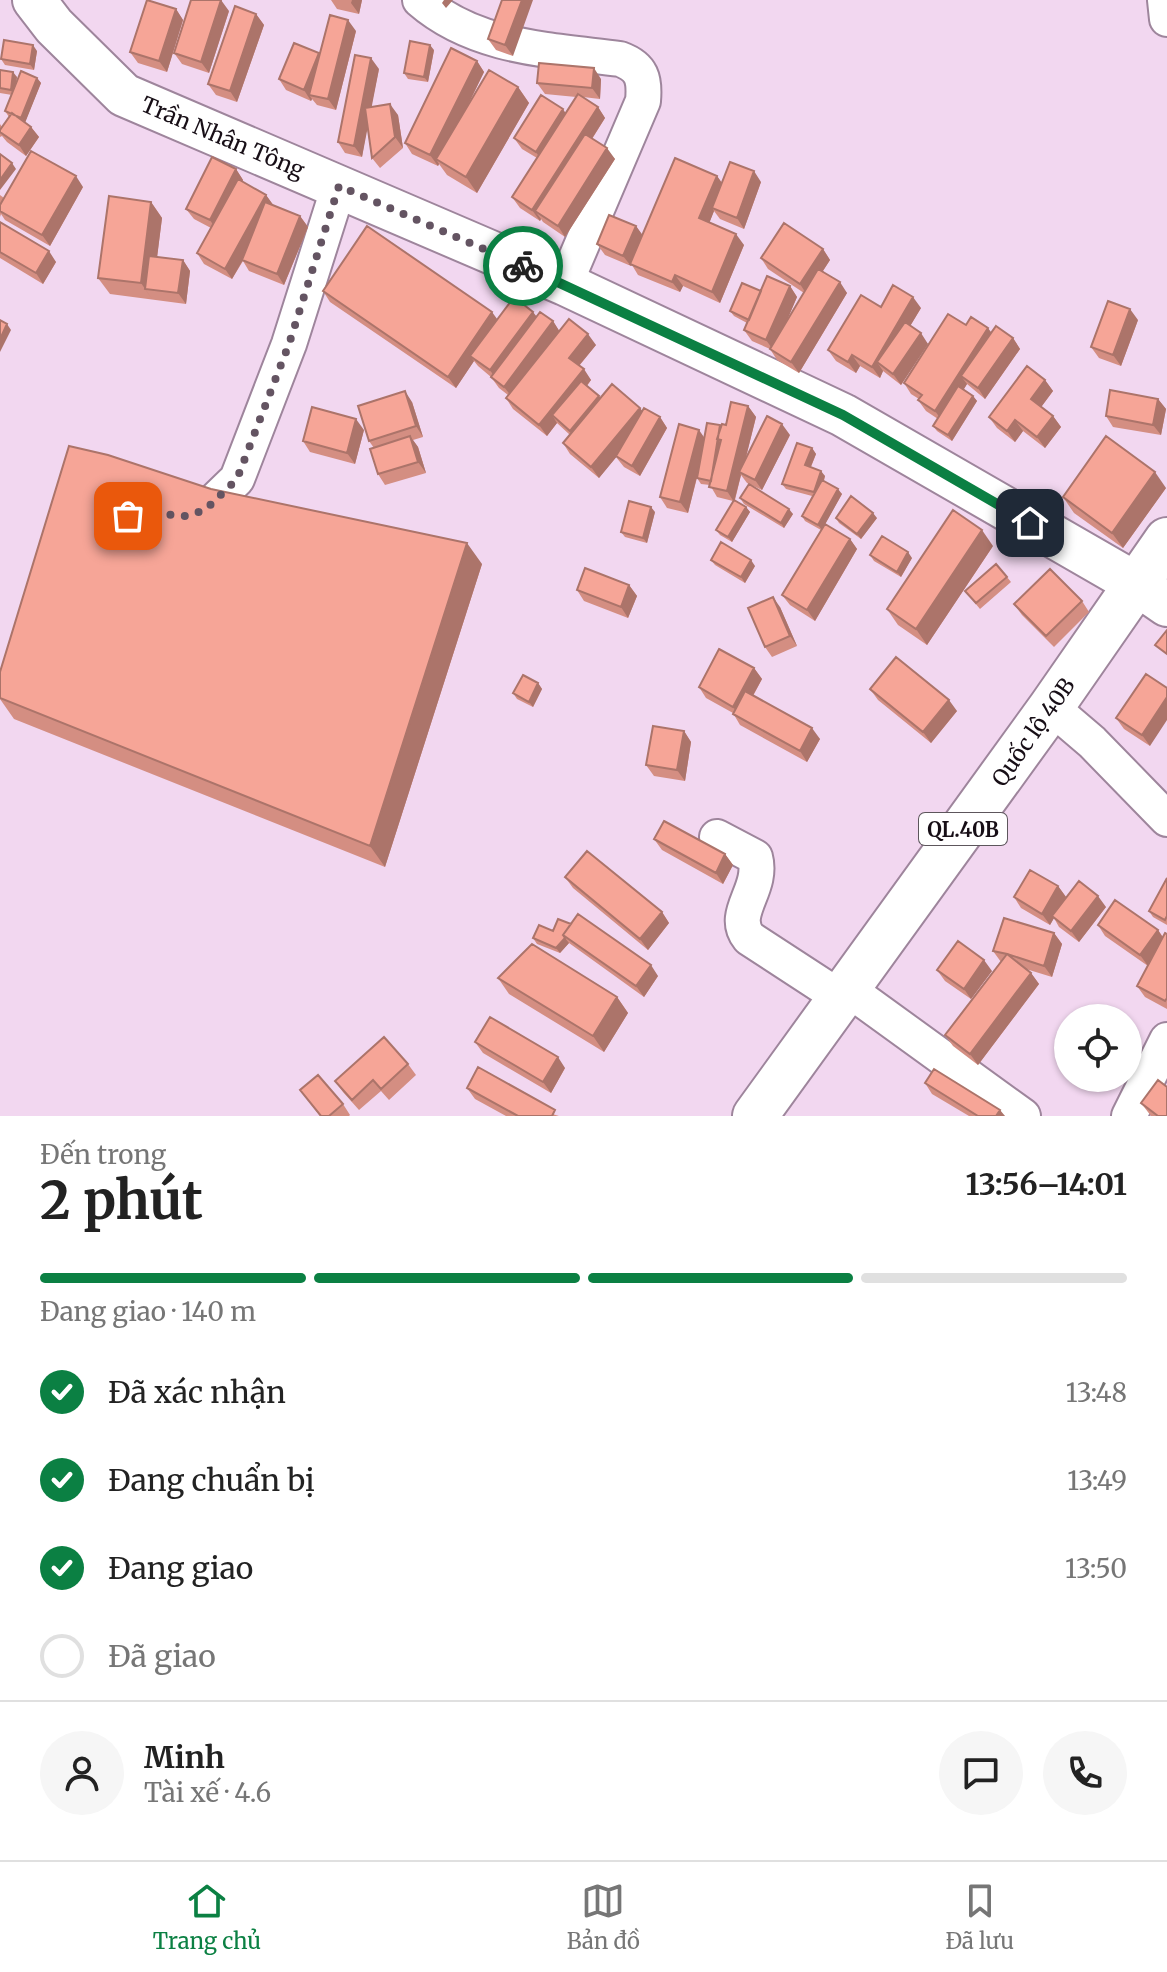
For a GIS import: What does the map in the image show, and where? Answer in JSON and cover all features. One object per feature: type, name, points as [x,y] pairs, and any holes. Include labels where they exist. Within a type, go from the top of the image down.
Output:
[{"type":"highway","name":"Quốc lộ 40B","points":[[755,1116],[1051,707],[1152,595],[1167,540]]},
{"type":"street","name":"Trần Nhân Tông","points":[[34,0],[54,26],[124,95],[565,284],[843,415],[1152,595]]},
{"type":"street","points":[[420,0],[438,16],[486,37],[512,44],[620,59],[641,72],[643,101],[565,284]]},
{"type":"street","points":[[1165,0],[1167,19]]},
{"type":"street","points":[[156,513],[186,516],[205,510],[237,479],[289,344],[339,186]]},
{"type":"street","points":[[1051,707],[1092,742],[1167,819]]},
{"type":"street","points":[[717,837],[755,857],[758,876],[742,920],[742,929],[749,938],[845,994],[1023,1116]]},
{"type":"street","points":[[1129,1116],[1167,1040]]},
{"type":"building","points":[[147,0],[176,9],[159,61],[130,52]]},
{"type":"building","points":[[191,0],[221,0],[201,62],[174,53]]},
{"type":"building","points":[[502,0],[522,0],[505,45],[488,39]]},
{"type":"building","points":[[235,6],[256,14],[230,91],[208,84]]},
{"type":"building","points":[[330,15],[348,20],[328,99],[309,95]]},
{"type":"building","points":[[4,40],[33,45],[30,64],[1,59]]},
{"type":"building","points":[[410,41],[430,45],[424,77],[404,73]]},
{"type":"building","points":[[294,43],[319,53],[304,90],[279,79]]},
{"type":"building","points":[[451,48],[477,61],[430,155],[405,143]]},
{"type":"building","points":[[355,55],[371,58],[354,146],[338,142]]},
{"type":"building","points":[[539,63],[594,68],[592,88],[537,83]]},
{"type":"building","points":[[0,70],[13,72],[11,90],[0,88]]},
{"type":"building","points":[[489,70],[518,87],[466,177],[436,159]]},
{"type":"building","points":[[21,71],[37,78],[21,118],[5,111]]},
{"type":"building","points":[[578,94],[598,107],[532,210],[512,197]]},
{"type":"building","points":[[541,95],[563,109],[536,152],[514,138]]},
{"type":"building","points":[[390,104],[395,137],[372,158],[365,108]]},
{"type":"building","points":[[12,113],[31,127],[19,145],[0,132]]},
{"type":"building","points":[[585,134],[607,148],[558,226],[535,211]]},
{"type":"building","points":[[31,151],[76,176],[42,235],[0,211],[0,205]]},
{"type":"building","points":[[0,154],[12,163],[0,180]]},
{"type":"building","points":[[212,157],[236,169],[210,220],[186,209]]},
{"type":"building","points":[[675,158],[717,176],[699,218],[736,234],[712,292],[675,275],[672,282],[630,264]]},
{"type":"building","points":[[730,162],[754,171],[737,218],[712,208]]},
{"type":"building","points":[[238,179],[266,195],[225,269],[197,253]]},
{"type":"building","points":[[109,196],[151,202],[141,283],[98,278]]},
{"type":"building","points":[[265,202],[300,216],[277,274],[242,260]]},
{"type":"building","points":[[609,215],[636,226],[623,256],[597,244]]},
{"type":"building","points":[[0,222],[49,251],[36,273],[0,252]]},
{"type":"building","points":[[784,223],[823,249],[800,284],[761,258]]},
{"type":"building","points":[[367,226],[492,312],[448,377],[323,291]]},
{"type":"building","points":[[149,256],[183,260],[178,293],[145,289]]},
{"type":"building","points":[[818,269],[840,282],[791,362],[770,349]]},
{"type":"building","points":[[767,276],[790,286],[766,340],[744,330]]},
{"type":"building","points":[[742,283],[761,291],[749,320],[730,311]]},
{"type":"building","points":[[893,285],[913,297],[872,367],[852,355],[848,362],[828,350],[861,295],[881,307]]},
{"type":"building","points":[[514,297],[533,312],[490,370],[470,356]]},
{"type":"building","points":[[1108,301],[1130,309],[1113,355],[1091,347]]},
{"type":"building","points":[[540,312],[553,321],[504,387],[491,377]]},
{"type":"building","points":[[948,314],[966,325],[971,317],[988,328],[935,411],[918,400],[922,395],[904,383]]},
{"type":"building","points":[[569,319],[588,334],[569,358],[584,369],[539,425],[506,398]]},
{"type":"building","points":[[0,320],[7,324],[0,339]]},
{"type":"building","points":[[905,322],[921,333],[893,374],[877,362]]},
{"type":"building","points":[[996,326],[1013,338],[978,388],[961,376]]},
{"type":"building","points":[[1027,366],[1045,380],[1031,399],[1053,416],[1037,437],[1015,420],[1007,431],[989,417]]},
{"type":"building","points":[[581,381],[599,396],[570,431],[552,415]]},
{"type":"building","points":[[612,384],[640,408],[591,467],[563,443]]},
{"type":"building","points":[[958,386],[973,396],[948,435],[933,426]]},
{"type":"building","points":[[1110,390],[1158,399],[1153,425],[1106,416]]},
{"type":"building","points":[[405,391],[416,426],[369,441],[358,406]]},
{"type":"building","points":[[731,402],[748,406],[727,491],[709,487],[721,440],[717,439],[722,424],[726,425]]},
{"type":"building","points":[[312,407],[356,419],[347,453],[303,441]]},
{"type":"building","points":[[644,408],[660,417],[632,466],[616,456]]},
{"type":"building","points":[[767,416],[782,424],[755,480],[739,472]]},
{"type":"building","points":[[707,423],[720,425],[711,481],[697,478]]},
{"type":"building","points":[[679,424],[699,430],[680,502],[660,497]]},
{"type":"building","points":[[410,436],[418,462],[378,474],[370,449]]},
{"type":"building","points":[[1106,436],[1155,472],[1112,533],[1063,497]]},
{"type":"building","points":[[797,443],[812,448],[805,465],[821,471],[814,492],[782,484]]},
{"type":"building","points":[[69,446],[108,455],[211,489],[467,543],[370,846],[0,698],[0,672]]},
{"type":"building","points":[[822,480],[838,489],[818,525],[802,516]]},
{"type":"building","points":[[749,484],[789,509],[781,523],[740,498]]},
{"type":"building","points":[[851,496],[873,513],[857,534],[836,518]]},
{"type":"building","points":[[734,500],[746,507],[728,537],[716,530]]},
{"type":"building","points":[[629,501],[651,507],[643,538],[621,532]]},
{"type":"building","points":[[953,510],[982,530],[916,629],[887,609]]},
{"type":"building","points":[[825,524],[850,539],[807,610],[782,595]]},
{"type":"building","points":[[882,536],[908,552],[897,572],[870,555]]},
{"type":"building","points":[[721,542],[751,560],[741,577],[711,560]]},
{"type":"building","points":[[996,564],[1007,577],[976,603],[965,591]]},
{"type":"building","points":[[585,568],[629,585],[621,607],[577,590]]},
{"type":"building","points":[[1050,569],[1082,601],[1046,636],[1014,604]]},
{"type":"building","points":[[773,597],[790,636],[765,647],[748,608]]},
{"type":"building","points":[[1167,630],[1167,654],[1155,645]]},
{"type":"building","points":[[719,649],[754,668],[733,707],[699,687]]},
{"type":"building","points":[[896,657],[949,700],[923,732],[870,689]]},
{"type":"building","points":[[1146,674],[1167,688],[1167,697],[1142,735],[1116,718]]},
{"type":"building","points":[[523,675],[538,683],[529,702],[513,693]]},
{"type":"building","points":[[745,691],[812,728],[800,751],[733,714]]},
{"type":"building","points":[[653,726],[684,731],[677,770],[646,765]]},
{"type":"building","points":[[664,821],[725,854],[716,873],[654,839]]},
{"type":"building","points":[[587,851],[662,912],[640,939],[565,877]]},
{"type":"building","points":[[1030,870],[1058,886],[1042,914],[1014,897]]},
{"type":"building","points":[[1167,878],[1167,916],[1165,920],[1149,911]]},
{"type":"building","points":[[1079,881],[1098,896],[1071,931],[1052,916]]},
{"type":"building","points":[[1115,900],[1158,930],[1140,955],[1098,925]]},
{"type":"building","points":[[578,914],[651,965],[636,986],[563,935]]},
{"type":"building","points":[[1004,918],[1054,933],[1044,966],[993,951]]},
{"type":"building","points":[[558,919],[571,924],[556,948],[533,938],[539,925],[553,931]]},
{"type":"building","points":[[1165,933],[1167,998],[1165,1001],[1137,986]]},
{"type":"building","points":[[958,941],[984,960],[964,989],[937,970]]},
{"type":"building","points":[[532,944],[617,997],[593,1036],[498,978]]},
{"type":"building","points":[[1007,954],[1031,973],[970,1054],[945,1035]]},
{"type":"building","points":[[490,1017],[558,1057],[543,1082],[475,1042]]},
{"type":"building","points":[[384,1037],[408,1064],[381,1089],[373,1080],[352,1100],[335,1081]]},
{"type":"building","points":[[478,1067],[555,1110],[552,1116],[518,1116],[467,1088]]},
{"type":"building","points":[[934,1069],[1000,1110],[996,1116],[978,1116],[925,1083]]},
{"type":"building","points":[[318,1075],[343,1104],[329,1116],[321,1116],[300,1090]]},
{"type":"building","points":[[1158,1080],[1167,1087],[1167,1116],[1158,1116],[1141,1103]]},
{"type":"way so far","points":[[128,516],[140,512],[186,516],[205,510],[237,479],[289,344],[339,186],[523,266]]},
{"type":"route","points":[[523,266],[843,415],[1030,523]]}]
